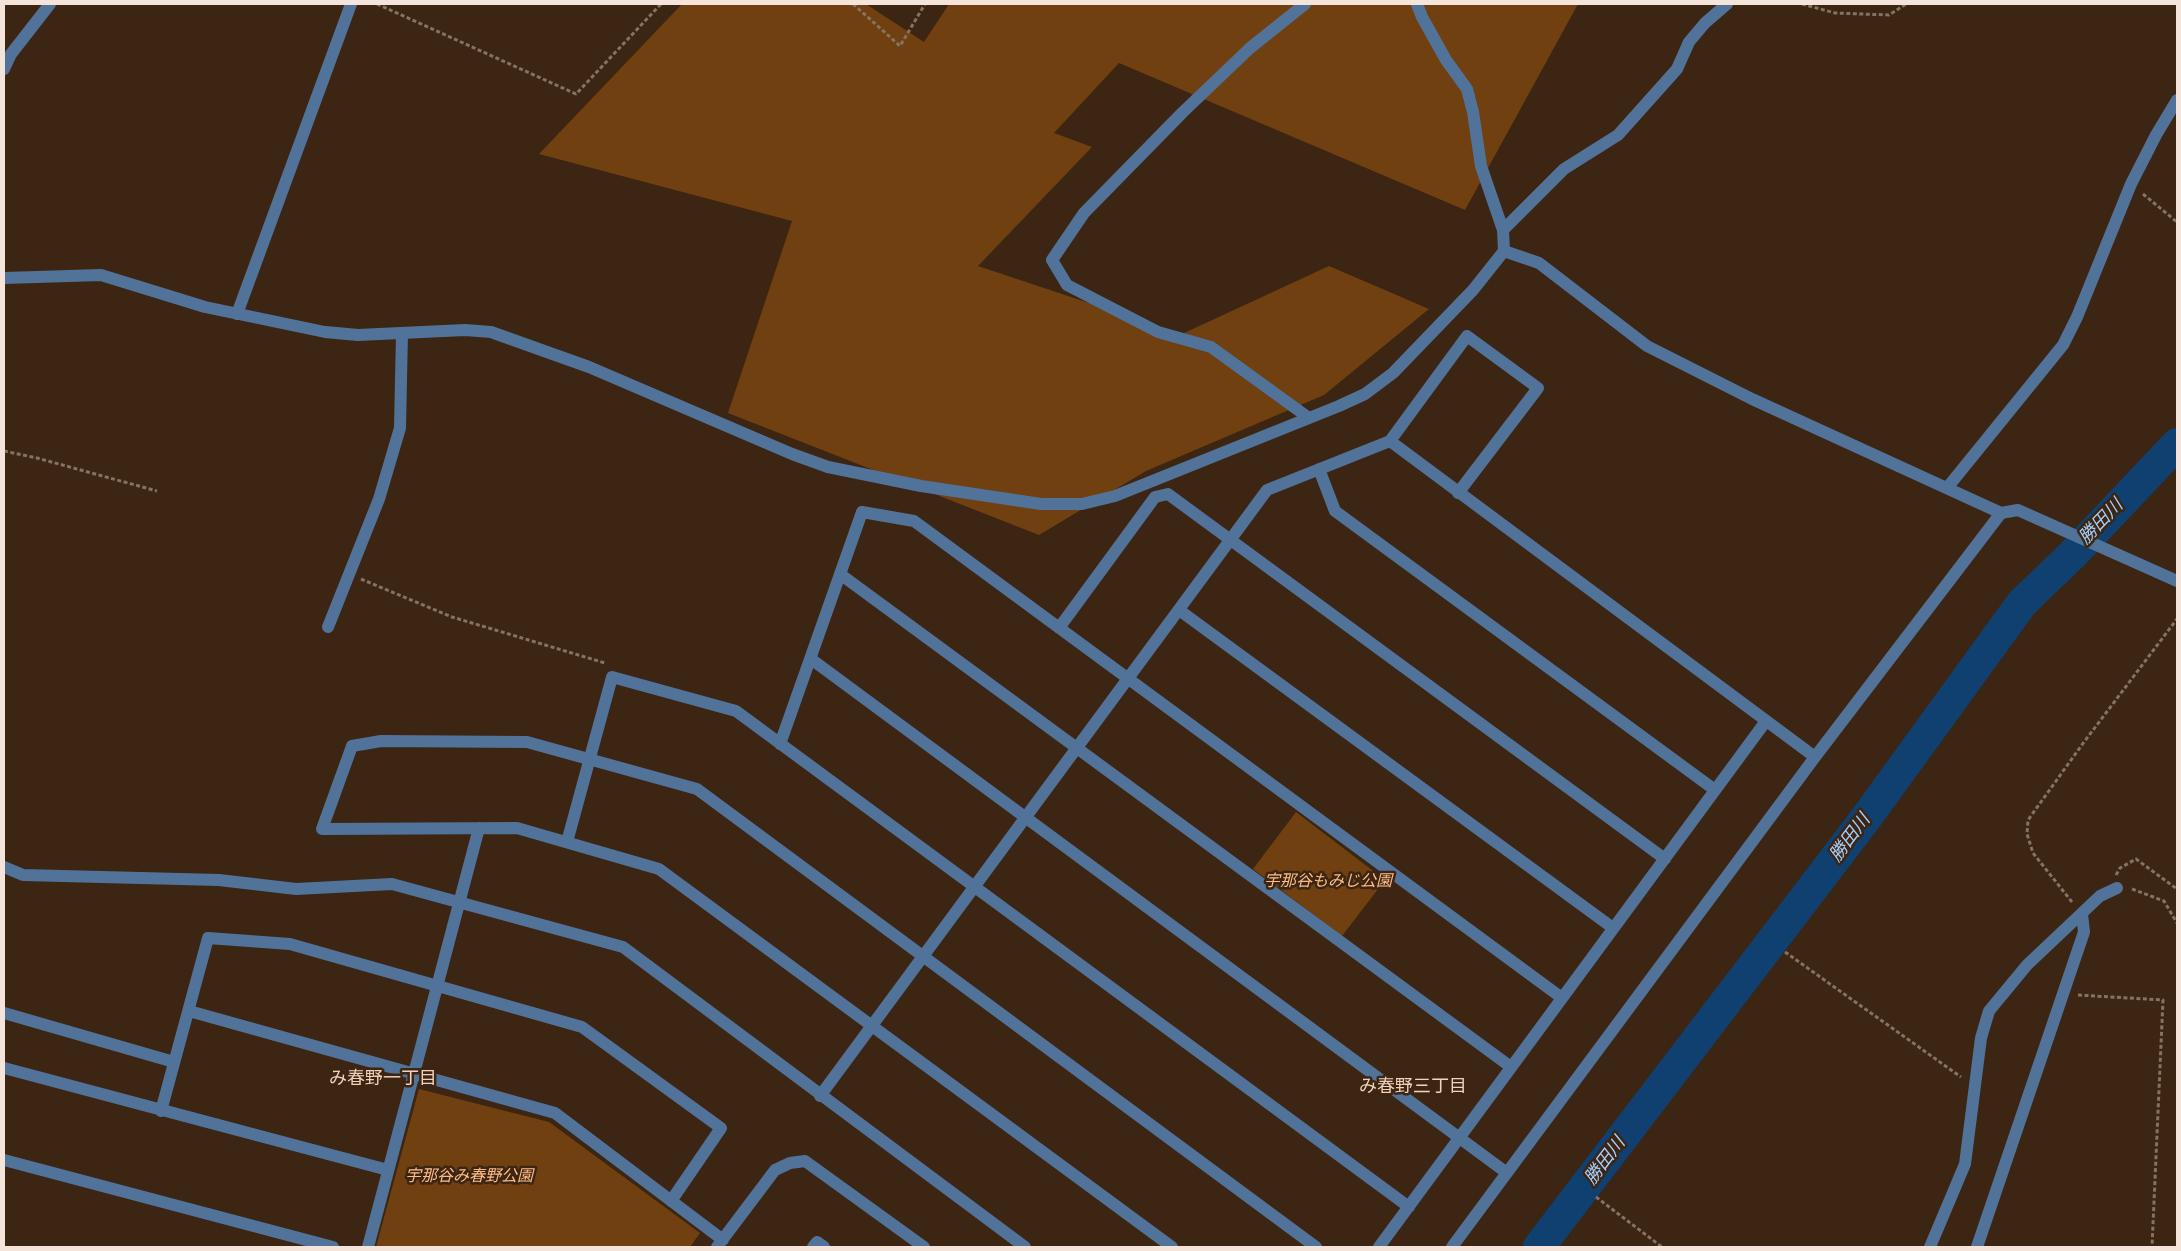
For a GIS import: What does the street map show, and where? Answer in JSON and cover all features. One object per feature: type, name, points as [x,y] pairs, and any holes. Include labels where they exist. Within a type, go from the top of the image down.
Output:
[{"type":"street","points":[[4,69],[8,53],[50,4]]},
{"type":"street","points":[[237,314],[350,4]]},
{"type":"street","points":[[1305,4],[1250,48],[1183,112],[1097,199],[1084,213],[1052,260],[1067,285],[1158,332],[1211,347],[1309,418]]},
{"type":"street","points":[[4,278],[100,275],[205,307],[325,332],[358,335],[465,330],[490,332],[589,367],[792,454],[828,467],[921,486],[1041,504],[1082,504],[1114,496],[1365,394],[1393,373],[1473,290],[1504,251],[1504,230],[1481,166],[1473,112],[1466,89],[1446,60],[1422,17],[1417,4]]},
{"type":"street","points":[[1504,230],[1564,169],[1618,135],[1677,69],[1689,42],[1705,23],[1726,4]]},
{"type":"street","points":[[1946,488],[2063,345],[2077,317],[2131,184],[2156,135],[2177,100]]},
{"type":"street","points":[[1504,251],[1539,263],[1647,346],[1752,399],[2001,513],[2018,510],[2041,522],[2177,581]]},
{"type":"street","points":[[328,627],[379,498],[400,428],[402,333]]},
{"type":"street","points":[[820,1096],[975,888],[1266,490],[1390,441],[1467,336],[1538,388],[1458,493]]},
{"type":"street","points":[[1390,441],[1815,757]]},
{"type":"street","points":[[1319,469],[1336,511],[1715,790]]},
{"type":"street","points":[[1059,628],[1155,497],[1168,494],[1665,860]]},
{"type":"street","points":[[780,744],[862,512],[914,521],[1562,998]]},
{"type":"street","points":[[1452,1247],[1815,757],[2001,513]]},
{"type":"street","points":[[840,574],[1511,1067]]},
{"type":"street","points":[[1179,610],[1613,928]]},
{"type":"street","points":[[811,660],[1507,1173]]},
{"type":"street","points":[[567,842],[612,676],[736,711],[1409,1207]]},
{"type":"street","points":[[1379,1247],[1766,721]]},
{"type":"street","points":[[1172,1247],[659,869],[516,828],[322,828],[352,746],[381,741],[527,742],[697,789],[1316,1247]]},
{"type":"street","points":[[368,1247],[479,828]]},
{"type":"street","points":[[4,867],[23,875],[219,880],[296,889],[392,884],[623,947],[1024,1247]]},
{"type":"street","points":[[1930,1247],[1965,1164],[1981,1038],[1989,1011],[2028,965],[2082,914],[2111,891]]},
{"type":"street","points":[[1977,1247],[2084,932],[2082,914]]},
{"type":"street","points":[[161,1111],[208,938],[290,944],[582,1026],[721,1128],[671,1201]]},
{"type":"street","points":[[189,1011],[555,1113],[671,1201],[720,1243],[775,1170],[790,1163],[805,1161],[924,1247]]},
{"type":"street","points":[[4,1013],[174,1062]]},
{"type":"street","points":[[4,1068],[388,1170]]},
{"type":"street","points":[[4,1160],[333,1247]]},
{"type":"street","points":[[813,1247],[817,1242],[824,1247]]},
{"type":"path","points":[[377,4],[576,94],[661,4]]},
{"type":"path","points":[[853,4],[900,46],[926,4]]},
{"type":"path","points":[[1802,4],[1834,13],[1889,15],[1906,4]]},
{"type":"path","points":[[2131,184],[2177,222]]},
{"type":"path","points":[[4,451],[37,458],[157,491]]},
{"type":"path","points":[[349,574],[452,617],[614,666],[612,676]]},
{"type":"path","points":[[2082,914],[2033,853],[2027,834],[2028,820],[2177,619]]},
{"type":"path","points":[[2111,891],[2120,868],[2136,860],[2177,889]]},
{"type":"path","points":[[2111,891],[2124,887],[2164,901],[2177,923]]},
{"type":"path","points":[[1785,952],[1974,1086]]},
{"type":"path","points":[[2063,994],[2163,1000],[2152,1247]]},
{"type":"path","points":[[1596,1197],[1662,1247]]},
{"type":"green space","points":[[682,4],[866,4],[924,42],[949,4],[1578,4],[1465,210],[1119,63],[1054,133],[1092,147],[978,266],[1182,334],[1329,266],[1429,309],[1324,395],[1146,471],[1039,535],[728,413],[792,221],[539,154]]},
{"type":"green space","name":"宇那谷もみじ公園","points":[[1296,812],[1385,880],[1342,936],[1253,869]]},
{"type":"green space","name":"宇那谷み春野公園","points":[[419,1089],[549,1122],[700,1233],[690,1247],[376,1247]]},
{"type":"waterway","name":"勝田川","points":[[1539,1247],[1866,818],[2022,603],[2072,555],[2177,444]]},
{"type":"district","name":"み春野一丁目","points":[[383,1079]]},
{"type":"district","name":"み春野三丁目","points":[[1413,1087]]}]
